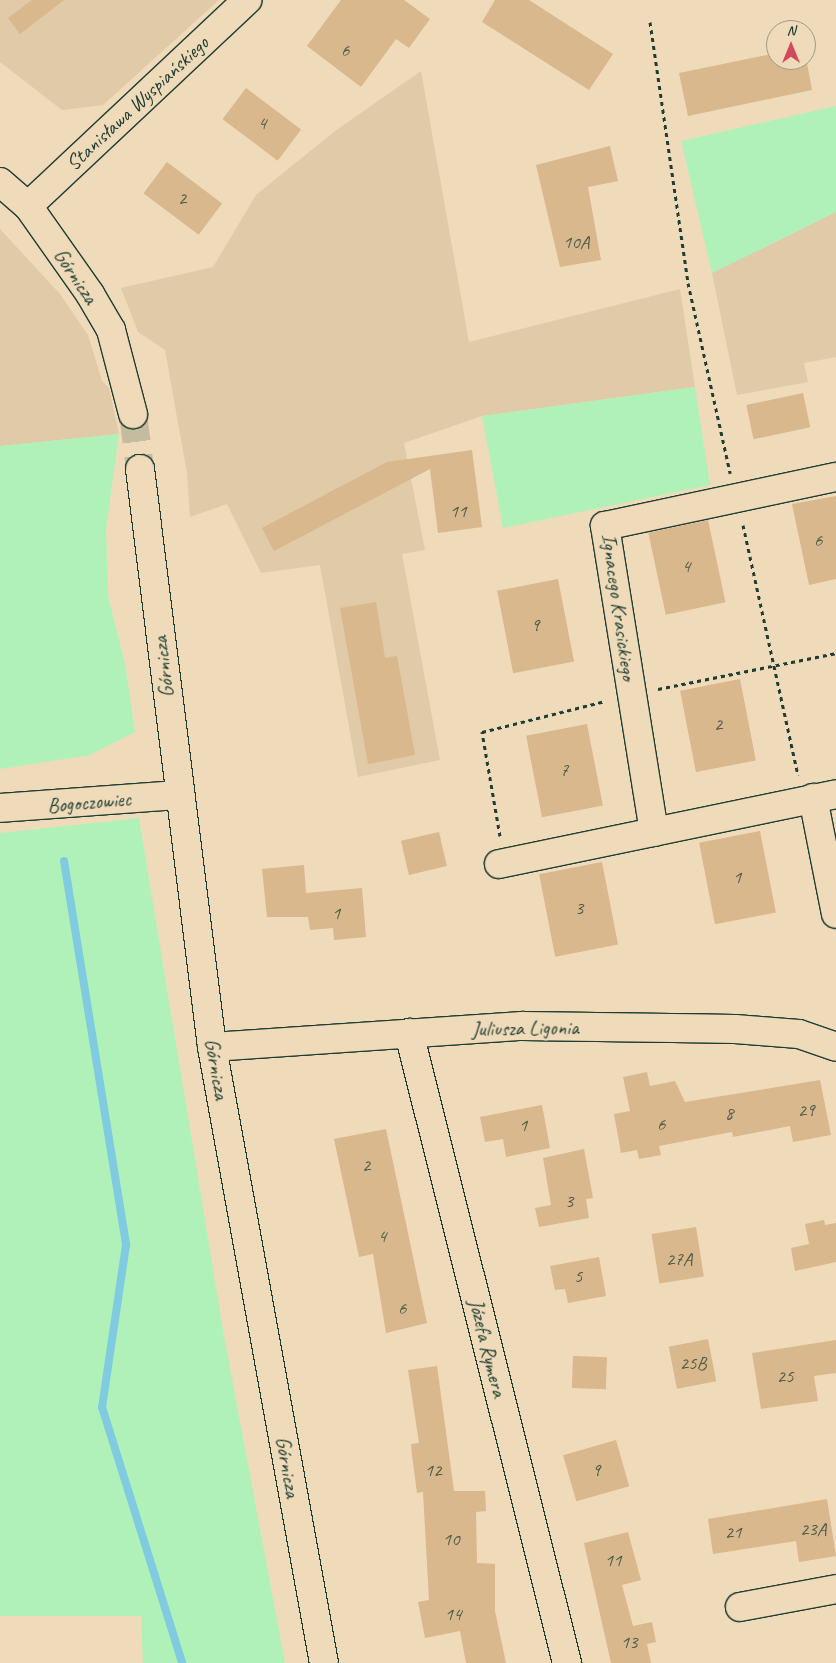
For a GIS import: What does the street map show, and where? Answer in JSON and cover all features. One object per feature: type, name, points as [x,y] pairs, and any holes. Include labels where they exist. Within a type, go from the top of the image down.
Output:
[{"type":"street","name":"Stanisława Wyspiańskiego","points":[[28,206],[247,0]]},
{"type":"street","name":"Górnicza","points":[[0,182],[28,206],[71,264],[111,330],[133,414]]},
{"type":"street","name":"Górnicza","points":[[140,469],[178,795],[212,1047],[324,1663]]},
{"type":"street","name":"Ignacego Krasickiego","points":[[654,832],[605,526],[836,477]]},
{"type":"street","name":"Bogoczowiec","points":[[0,808],[178,795]]},
{"type":"street","points":[[499,864],[817,797],[836,914]]},
{"type":"street","name":"Juliusza Ligonia","points":[[212,1047],[522,1026],[735,1029],[798,1034],[836,1047]]},
{"type":"street","name":"Józefa Rymera","points":[[409,1033],[566,1663]]},
{"type":"street","points":[[740,1607],[836,1589]]},
{"type":"path","points":[[650,22],[688,283],[719,436],[817,797]]},
{"type":"shaded area","points":[[0,0],[219,0],[103,105],[62,110],[0,62]]},
{"type":"shaded area","points":[[421,71],[469,342],[680,289],[695,387],[482,416],[404,443],[425,550],[402,554],[440,760],[358,777],[320,565],[261,573],[227,504],[190,517],[187,473],[165,350],[138,332],[121,288],[213,267],[256,195],[335,131]]},
{"type":"shaded area","points":[[836,212],[836,357],[804,363],[808,382],[737,395],[712,273]]},
{"type":"shaded area","points":[[0,229],[60,294],[88,335],[102,381],[109,388],[119,434],[0,446]]},
{"type":"green space","points":[[836,106],[836,212],[712,273],[681,141]]},
{"type":"green space","points":[[695,387],[710,485],[503,528],[482,416]]},
{"type":"green space","points":[[119,434],[106,529],[108,596],[125,664],[135,732],[90,755],[0,769],[0,446]]},
{"type":"green space","points":[[139,818],[224,1336],[285,1663],[143,1663],[141,1616],[0,1616],[0,833]]},
{"type":"building","points":[[32,0],[64,0],[20,34],[8,18]]},
{"type":"building","points":[[341,0],[404,0],[430,19],[409,48],[396,39],[361,87],[307,46]]},
{"type":"building","points":[[495,0],[529,0],[613,54],[589,90],[482,22]]},
{"type":"building","points":[[766,55],[766,70],[808,70],[812,90],[688,116],[679,73]]},
{"type":"building","points":[[246,88],[301,130],[278,161],[223,119]]},
{"type":"building","points":[[610,146],[618,181],[588,187],[601,260],[560,267],[536,165]]},
{"type":"building","points":[[167,162],[222,204],[199,235],[144,193]]},
{"type":"building","points":[[803,393],[810,427],[754,439],[746,405]]},
{"type":"building","points":[[472,450],[482,527],[438,533],[430,469],[274,551],[262,528],[387,462]]},
{"type":"building","points":[[836,496],[836,579],[809,585],[792,504]]},
{"type":"building","points":[[708,520],[725,602],[666,615],[648,533]]},
{"type":"building","points":[[558,579],[574,661],[513,673],[497,591]]},
{"type":"building","points":[[376,602],[385,658],[397,656],[415,755],[368,764],[340,608]]},
{"type":"building","points":[[740,679],[756,760],[696,772],[680,691]]},
{"type":"building","points":[[587,724],[603,805],[542,817],[526,736]]},
{"type":"building","points":[[760,831],[776,912],[715,924],[699,843]]},
{"type":"building","points":[[439,832],[447,866],[409,875],[401,841]]},
{"type":"building","points":[[602,862],[618,944],[555,957],[539,874]]},
{"type":"building","points":[[304,865],[306,893],[362,888],[366,937],[334,940],[333,928],[310,930],[308,917],[267,917],[262,869]]},
{"type":"building","points":[[647,1072],[650,1086],[675,1081],[685,1102],[820,1080],[831,1135],[793,1142],[790,1126],[733,1137],[732,1132],[659,1146],[661,1155],[639,1159],[637,1150],[621,1153],[614,1114],[630,1111],[623,1077]]},
{"type":"building","points":[[542,1105],[550,1148],[506,1157],[503,1139],[485,1142],[480,1117]]},
{"type":"building","points":[[386,1129],[427,1323],[386,1333],[373,1254],[359,1257],[334,1139]]},
{"type":"building","points":[[584,1149],[593,1198],[586,1199],[589,1218],[539,1227],[535,1208],[551,1205],[543,1158]]},
{"type":"building","points":[[824,1220],[825,1225],[836,1223],[836,1262],[795,1271],[791,1248],[809,1244],[805,1224]]},
{"type":"building","points":[[696,1227],[704,1276],[659,1283],[652,1234]]},
{"type":"building","points":[[599,1257],[606,1296],[568,1303],[565,1289],[555,1290],[550,1266]]},
{"type":"building","points":[[708,1339],[716,1381],[677,1389],[669,1347]]},
{"type":"building","points":[[836,1340],[836,1373],[814,1376],[818,1401],[761,1409],[752,1353]]},
{"type":"building","points":[[573,1356],[607,1357],[606,1389],[572,1388]]},
{"type":"building","points":[[437,1366],[454,1491],[485,1491],[486,1511],[476,1512],[477,1563],[495,1564],[495,1611],[506,1663],[466,1663],[460,1631],[425,1638],[418,1602],[429,1600],[423,1492],[417,1493],[412,1455],[411,1444],[419,1443],[408,1370]]},
{"type":"building","points":[[616,1440],[629,1486],[576,1501],[563,1455]]},
{"type":"building","points":[[827,1499],[836,1556],[799,1562],[796,1541],[713,1554],[708,1519]]},
{"type":"building","points":[[628,1532],[641,1580],[622,1585],[633,1626],[652,1622],[656,1642],[647,1644],[651,1663],[611,1663],[584,1543]]},
{"type":"waterway","points":[[64,861],[126,1245],[102,1407],[182,1663]]},
{"type":"tunnel","points":[[133,414],[140,469]]}]
